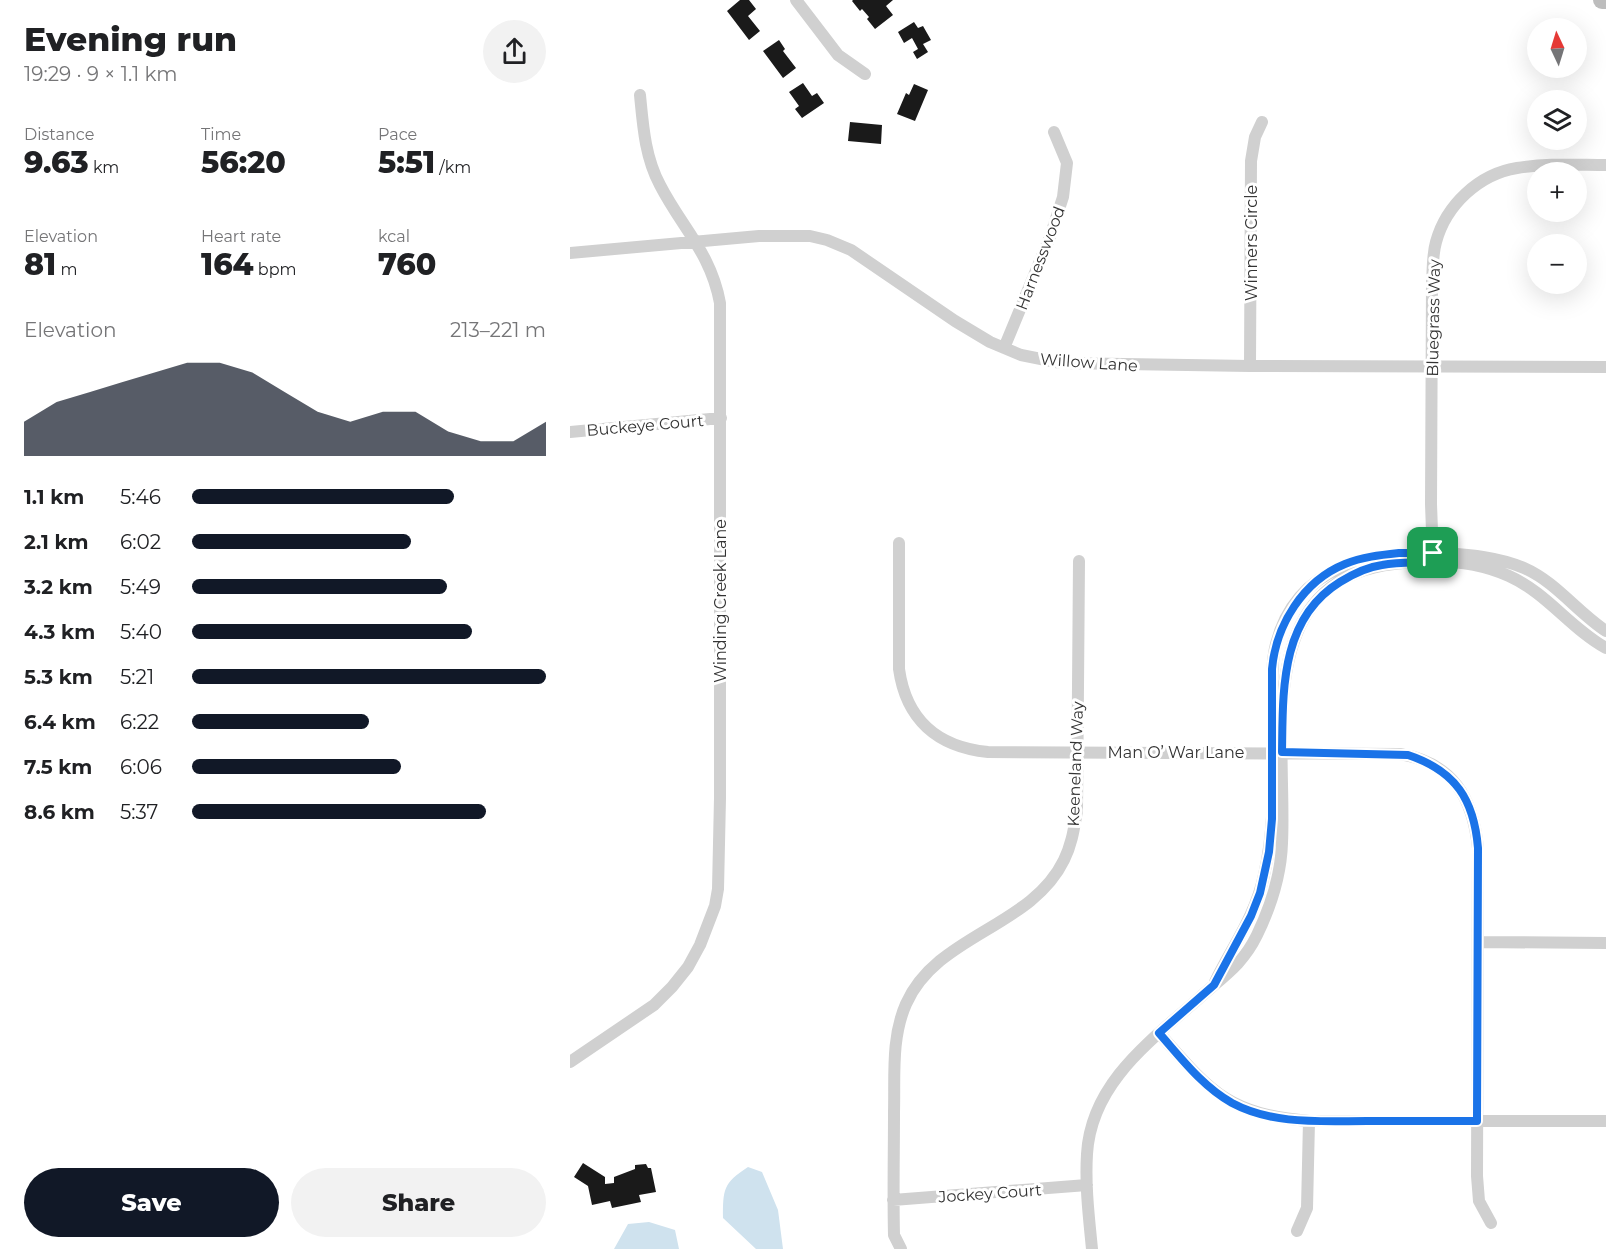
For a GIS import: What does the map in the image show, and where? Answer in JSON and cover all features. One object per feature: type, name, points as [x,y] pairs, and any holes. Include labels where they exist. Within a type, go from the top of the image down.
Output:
[{"type":"street","points":[[796,0],[838,55],[866,74]]},
{"type":"street","name":"Winding Creek Lane","points":[[570,1062],[647,1010],[672,987],[688,968],[700,945],[715,906],[718,878],[720,303],[712,270],[659,184],[650,161],[640,95]]},
{"type":"street","name":"Winners Circle","points":[[1250,366],[1251,161],[1255,137],[1263,122]]},
{"type":"street","name":"Harnesswood","points":[[1004,348],[1050,237],[1063,197],[1066,163],[1054,132]]},
{"type":"street","name":"Bluegrass Way","points":[[1433,557],[1431,504],[1433,259],[1442,226],[1455,205],[1480,182],[1511,169],[1544,165],[1606,165]]},
{"type":"street","name":"Willow Lane","points":[[570,253],[793,234],[827,240],[851,250],[969,330],[1004,348],[1037,359],[1061,363],[1606,367]]},
{"type":"street","name":"Buckeye Court","points":[[570,432],[721,418]]},
{"type":"street","name":"Man O’ War Lane","points":[[899,543],[901,685],[916,716],[940,738],[955,746],[971,750],[1077,752],[1400,754],[1424,760],[1452,780],[1467,799],[1477,831],[1478,1193],[1482,1209],[1491,1223]]},
{"type":"street","points":[[1092,1249],[1087,1153],[1089,1136],[1104,1097],[1128,1062],[1214,985],[1251,916],[1264,877],[1272,819],[1277,752],[1273,660],[1281,628],[1299,600],[1316,582],[1344,564],[1368,557],[1399,553],[1433,557],[1511,577],[1533,589],[1590,638],[1606,648]]},
{"type":"street","points":[[1433,557],[1468,554],[1493,558],[1526,569],[1554,587],[1606,631]]},
{"type":"street","name":"Keeneland Way","points":[[901,1249],[894,1235],[895,1051],[898,1027],[907,1003],[924,975],[936,963],[1020,909],[1046,887],[1064,860],[1073,836],[1077,811],[1079,561]]},
{"type":"street","points":[[1478,942],[1606,943]]},
{"type":"street","points":[[1159,1033],[1199,1078],[1232,1103],[1263,1115],[1309,1121],[1606,1121]]},
{"type":"street","points":[[1298,1231],[1306,1208],[1309,1121]]},
{"type":"street","name":"Jockey Court","points":[[893,1200],[1087,1185]]},
{"type":"water","points":[[748,1167],[762,1172],[778,1210],[783,1249],[756,1249],[723,1218],[726,1188]]},
{"type":"water","points":[[649,1222],[675,1230],[679,1249],[614,1249],[628,1224]]},
{"type":"building","points":[[740,0],[749,0],[756,9],[748,16],[760,31],[749,40],[727,11]]},
{"type":"building","points":[[853,0],[893,0],[886,6],[893,15],[875,29],[867,19],[869,17],[862,9],[860,11]]},
{"type":"building","points":[[914,22],[918,28],[923,26],[931,40],[923,44],[928,52],[917,59],[913,52],[918,49],[912,38],[904,43],[898,32]]},
{"type":"building","points":[[779,40],[785,49],[783,51],[796,68],[783,78],[763,51]]},
{"type":"building","points":[[803,83],[812,96],[817,93],[824,103],[802,118],[795,109],[799,106],[789,92]]},
{"type":"building","points":[[914,84],[928,90],[915,121],[897,114],[906,93],[909,95]]},
{"type":"building","points":[[850,122],[882,125],[881,144],[848,141]]},
{"type":"building","points":[[583,1163],[605,1177],[605,1184],[614,1183],[614,1177],[635,1169],[635,1165],[646,1164],[648,1168],[651,1168],[656,1192],[639,1195],[641,1202],[612,1208],[610,1201],[592,1205],[588,1186],[574,1177]]},
{"type":"route","points":[[1399,553],[1433,553],[1433,562],[1380,565],[1364,570],[1334,585],[1310,608],[1294,637],[1284,678],[1282,752],[1408,755],[1424,760],[1439,769],[1452,780],[1467,799],[1477,831],[1478,848],[1477,1121],[1309,1121],[1279,1118],[1247,1110],[1218,1094],[1199,1078],[1159,1033],[1214,985],[1226,959],[1240,938],[1260,893],[1269,852],[1272,819],[1272,669],[1281,628],[1304,594],[1329,572],[1344,564],[1368,557],[1399,553]]}]
